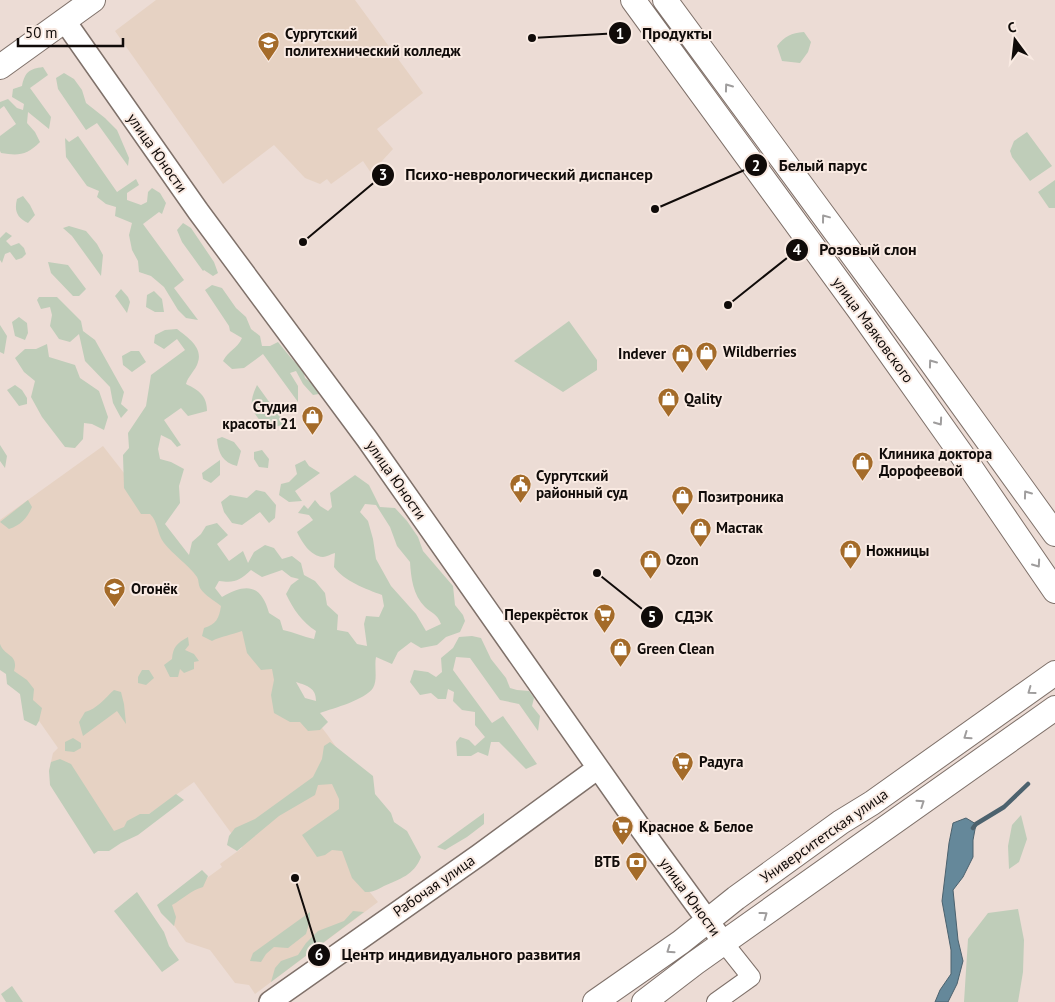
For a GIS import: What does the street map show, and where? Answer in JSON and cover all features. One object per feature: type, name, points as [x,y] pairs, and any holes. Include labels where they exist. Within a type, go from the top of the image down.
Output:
[{"type":"main road","points":[[0,67],[93,0]]},
{"type":"main road","name":"улица Маяковского","points":[[633,0],[860,311],[1055,591]]},
{"type":"main road","name":"улица Маяковского","points":[[665,0],[927,356],[1055,534]]},
{"type":"main road","name":"Университетская улица","points":[[595,1002],[681,942],[707,919],[841,822],[872,803],[1055,673]]},
{"type":"main road","name":"Университетская улица","points":[[644,1002],[890,824],[1055,708]]},
{"type":"street","name":"улица Юности","points":[[64,20],[198,211],[367,439],[690,898],[724,943]]},
{"type":"street","name":"Рабочая улица","points":[[270,1002],[479,855],[598,768]]},
{"type":"street","points":[[716,1002],[751,977],[724,943]]},
{"type":"shaded area","name":"Сургутский политехнический колледж","points":[[156,0],[355,0],[423,93],[377,129],[393,149],[371,173],[363,161],[331,184],[327,179],[320,184],[305,178],[274,145],[223,184],[115,31]]},
{"type":"shaded area","points":[[103,446],[326,733],[414,855],[368,890],[378,902],[255,994],[249,985],[235,983],[210,950],[186,942],[163,910],[222,867],[220,864],[242,848],[194,782],[104,846],[49,771],[53,753],[58,748],[0,665],[0,520]]},
{"type":"green space","points":[[804,32],[811,42],[808,52],[800,63],[782,61],[777,46],[789,36]]},
{"type":"green space","points":[[43,67],[48,75],[30,88],[51,117],[49,129],[28,112],[27,123],[35,132],[40,142],[31,150],[22,154],[1,153],[0,136],[16,124],[4,106],[0,109],[0,102],[8,99],[17,108],[23,110],[24,104],[12,97],[13,89],[22,86],[28,72]]},
{"type":"green space","points":[[64,73],[74,79],[82,90],[86,103],[117,130],[129,158],[128,166],[97,123],[86,130],[58,89],[56,78]]},
{"type":"green space","points":[[1027,132],[1052,166],[1030,181],[1012,157],[1010,151],[1014,141]]},
{"type":"green space","points":[[78,136],[117,192],[136,179],[139,185],[127,193],[127,200],[141,205],[147,202],[148,192],[152,188],[160,193],[166,203],[162,214],[159,212],[143,224],[184,280],[174,288],[198,320],[186,318],[178,310],[164,287],[151,276],[139,272],[138,261],[132,250],[129,235],[132,223],[115,216],[116,207],[106,204],[97,197],[99,191],[87,186],[66,157],[65,138],[69,142]]},
{"type":"green space","points":[[1055,180],[1055,208],[1049,208],[1038,192]]},
{"type":"green space","points":[[23,196],[35,215],[28,223],[21,219],[16,211],[17,199]]},
{"type":"green space","points":[[183,223],[191,228],[214,262],[218,273],[213,276],[203,271],[182,242],[177,230]]},
{"type":"green space","points":[[69,226],[86,231],[97,244],[103,255],[101,276],[72,236],[63,228]]},
{"type":"green space","points":[[6,232],[12,236],[6,241],[11,246],[19,243],[24,248],[26,254],[16,260],[10,252],[5,254],[2,263],[0,260],[0,238]]},
{"type":"green space","points":[[48,262],[68,265],[86,289],[79,296],[73,296],[51,273]]},
{"type":"green space","points":[[212,285],[222,288],[236,308],[246,317],[251,329],[260,336],[262,346],[270,346],[278,342],[303,370],[305,378],[312,383],[319,394],[313,395],[303,384],[296,371],[290,373],[298,386],[298,402],[263,354],[244,368],[232,369],[223,361],[242,338],[230,331],[229,326],[205,290]]},
{"type":"green space","points":[[121,289],[130,302],[127,313],[115,296]]},
{"type":"green space","points":[[154,291],[162,299],[164,312],[155,312],[146,307],[147,295]]},
{"type":"green space","points":[[39,297],[57,297],[81,321],[83,331],[95,340],[124,392],[121,404],[128,410],[121,418],[113,403],[110,387],[85,361],[79,334],[70,342],[59,339],[50,326],[52,315],[50,307],[41,309],[37,300]]},
{"type":"green space","points":[[19,317],[27,323],[28,333],[25,340],[15,336],[12,322]]},
{"type":"green space","points":[[569,321],[597,360],[597,370],[563,392],[514,361]]},
{"type":"green space","points":[[0,325],[7,336],[4,354],[0,352]]},
{"type":"green space","points":[[177,329],[196,347],[199,357],[198,362],[186,384],[204,397],[207,406],[207,411],[188,416],[181,408],[164,420],[181,445],[177,447],[171,440],[161,435],[158,449],[160,459],[184,469],[179,486],[180,503],[165,524],[189,555],[192,542],[201,534],[206,526],[217,523],[228,535],[217,544],[229,561],[243,551],[248,563],[254,552],[265,545],[274,548],[282,559],[292,556],[301,563],[304,575],[315,581],[325,593],[327,605],[338,615],[337,630],[348,632],[357,644],[367,646],[364,624],[366,616],[379,617],[384,606],[382,595],[343,576],[334,567],[335,553],[323,557],[314,554],[304,544],[297,532],[313,520],[309,515],[298,513],[304,505],[308,509],[315,500],[328,511],[332,507],[330,493],[355,475],[369,485],[380,507],[395,508],[407,521],[418,537],[423,551],[453,586],[455,605],[465,621],[460,632],[446,637],[437,645],[421,648],[411,642],[398,652],[392,664],[376,657],[373,688],[356,700],[320,713],[328,722],[320,730],[308,731],[300,722],[290,722],[274,713],[271,695],[274,680],[272,669],[261,670],[247,653],[242,631],[212,641],[202,636],[204,628],[216,620],[221,606],[202,591],[199,587],[198,578],[164,543],[153,517],[150,514],[141,514],[124,488],[123,455],[129,448],[128,433],[146,406],[151,375],[185,350],[177,339],[164,349],[154,343],[155,335],[165,330]],"holes":[[[365,504],[376,505],[390,527],[397,546],[410,562],[415,592],[425,607],[436,616],[441,624],[426,631],[416,614],[391,586],[376,559],[368,521],[360,512]],[[251,570],[262,577],[282,570],[291,577],[299,579],[291,585],[286,594],[298,615],[316,631],[314,639],[283,630],[280,620],[269,613],[262,596],[252,589],[245,588],[222,597],[215,588],[219,581],[229,582],[240,579]],[[296,682],[313,690],[316,701],[305,698]]]},
{"type":"green space","points":[[47,344],[49,357],[75,365],[80,378],[99,391],[108,417],[104,430],[92,424],[84,423],[83,439],[75,448],[65,447],[42,417],[31,397],[35,381],[24,372],[15,358],[25,349],[36,349]]},
{"type":"green space","points":[[131,351],[139,351],[146,362],[132,372],[123,365],[122,356]]},
{"type":"green space","points":[[15,385],[22,390],[27,398],[27,404],[19,406],[7,390]]},
{"type":"green space","points":[[257,385],[285,424],[265,427],[257,417],[252,408],[252,398]]},
{"type":"green space","points":[[222,437],[234,442],[241,451],[237,466],[232,465],[222,457],[217,439]]},
{"type":"green space","points":[[0,445],[7,456],[5,468],[0,461]]},
{"type":"green space","points":[[262,450],[269,459],[268,468],[259,467],[254,459],[254,452]]},
{"type":"green space","points":[[220,460],[220,475],[211,483],[203,479],[202,473]]},
{"type":"green space","points":[[305,460],[309,466],[320,473],[295,491],[302,501],[289,502],[279,495],[281,484],[289,482],[297,474],[295,465]]},
{"type":"green space","points":[[256,490],[265,492],[276,505],[275,518],[269,523],[260,512],[242,525],[232,523],[224,512],[221,502],[230,495],[247,498]]},
{"type":"green space","points":[[28,500],[32,507],[26,518],[20,523],[9,529],[0,522]]},
{"type":"green space","points":[[472,636],[481,638],[491,659],[506,678],[510,688],[529,691],[534,698],[532,706],[540,716],[538,731],[519,704],[500,700],[470,658],[456,657],[453,670],[492,723],[503,716],[537,764],[526,769],[499,742],[491,742],[488,756],[478,752],[471,756],[457,756],[456,742],[460,737],[469,740],[475,746],[485,737],[475,725],[475,712],[462,710],[453,701],[454,692],[448,689],[446,699],[438,699],[431,693],[420,695],[410,682],[414,670],[428,672],[436,677],[442,672],[441,658],[453,648],[459,637]]},
{"type":"green space","points":[[188,637],[189,645],[185,650],[194,654],[199,661],[194,662],[194,669],[184,673],[180,669],[178,677],[170,677],[164,665],[172,659],[176,646]]},
{"type":"green space","points":[[0,644],[15,661],[14,671],[27,680],[34,689],[33,700],[42,708],[36,726],[24,720],[20,694],[7,684],[6,674],[0,670]]},
{"type":"green space","points":[[142,670],[149,670],[154,678],[146,685],[138,683],[138,677]]},
{"type":"green space","points":[[114,690],[121,692],[126,724],[117,711],[83,736],[79,722],[85,712],[97,706]]},
{"type":"green space","points":[[73,738],[81,743],[81,748],[74,752],[65,751],[65,742]]},
{"type":"green space","points":[[330,742],[373,776],[375,794],[391,813],[394,822],[407,831],[421,857],[415,868],[406,876],[373,891],[365,892],[352,878],[342,851],[332,850],[325,855],[317,857],[302,835],[339,809],[339,799],[332,784],[318,785],[315,795],[279,816],[237,851],[227,845],[229,836],[235,828],[255,819],[313,777],[322,759],[324,746]]},
{"type":"green space","points":[[60,759],[71,764],[114,831],[124,827],[127,821],[140,814],[149,814],[176,794],[184,800],[138,835],[109,851],[98,851],[94,854],[50,785],[49,771],[51,762]]},
{"type":"green space","points":[[484,813],[484,824],[467,837],[445,850],[437,847]]},
{"type":"green space","points":[[1021,815],[1027,839],[1019,862],[1009,869],[1008,846],[1012,825]]},
{"type":"green space","points":[[202,870],[208,876],[203,887],[191,892],[172,905],[176,917],[174,926],[161,913],[157,905]]},
{"type":"green space","points":[[137,892],[164,932],[169,946],[179,960],[162,972],[114,911]]},
{"type":"green space","points":[[1018,909],[1024,940],[1023,972],[1018,1002],[964,1002],[968,939],[988,913]]},
{"type":"green space","points":[[353,911],[364,912],[271,982],[275,968],[281,961],[298,955],[306,943],[318,931],[344,921]]},
{"type":"green space","points":[[310,912],[306,934],[288,948],[274,947],[261,962],[250,961],[253,953]]},
{"type":"green space","points":[[12,986],[23,1002],[6,1002],[1,994]]},
{"type":"water","points":[[966,818],[976,824],[973,840],[973,857],[963,877],[953,890],[958,940],[963,961],[957,984],[948,1002],[935,1002],[940,990],[951,974],[951,950],[942,901],[949,843],[953,823]]},
{"type":"waterway","points":[[973,828],[976,824],[1004,807],[1028,784]]},
{"type":"place","name":"Продукты","points":[[532,38]]},
{"type":"place","name":"Сургутский политехнический колледж","points":[[269,62]]},
{"type":"place","name":"Белый парус","points":[[655,209]]},
{"type":"place","name":"Психо-неврологический диспансер","points":[[303,242]]},
{"type":"place","name":"Розовый слон","points":[[728,305]]},
{"type":"place","name":"Wildberries","points":[[707,371]]},
{"type":"place","name":"Indever","points":[[682,373]]},
{"type":"place","name":"Qality","points":[[668,418]]},
{"type":"place","name":"Студия красоты 21","points":[[313,435]]},
{"type":"place","name":"Клиника доктора Дорофеевой","points":[[863,482]]},
{"type":"place","name":"Сургутский районный суд","points":[[520,504]]},
{"type":"place","name":"Позитроника","points":[[682,516]]},
{"type":"place","name":"Мастак","points":[[700,547]]},
{"type":"place","name":"Ножницы","points":[[850,570]]},
{"type":"place","name":"СДЭК","points":[[597,573]]},
{"type":"place","name":"Ozon","points":[[650,579]]},
{"type":"place","name":"Огонёк","points":[[115,608]]},
{"type":"place","name":"Перекрёсток","points":[[604,634]]},
{"type":"place","name":"Green Clean","points":[[621,668]]},
{"type":"place","name":"Радуга","points":[[683,781]]},
{"type":"place","name":"Красное & Белое","points":[[623,846]]},
{"type":"place","name":"Центр индивидуального развития","points":[[295,878]]},
{"type":"place","name":"ВТБ","points":[[636,881]]}]
